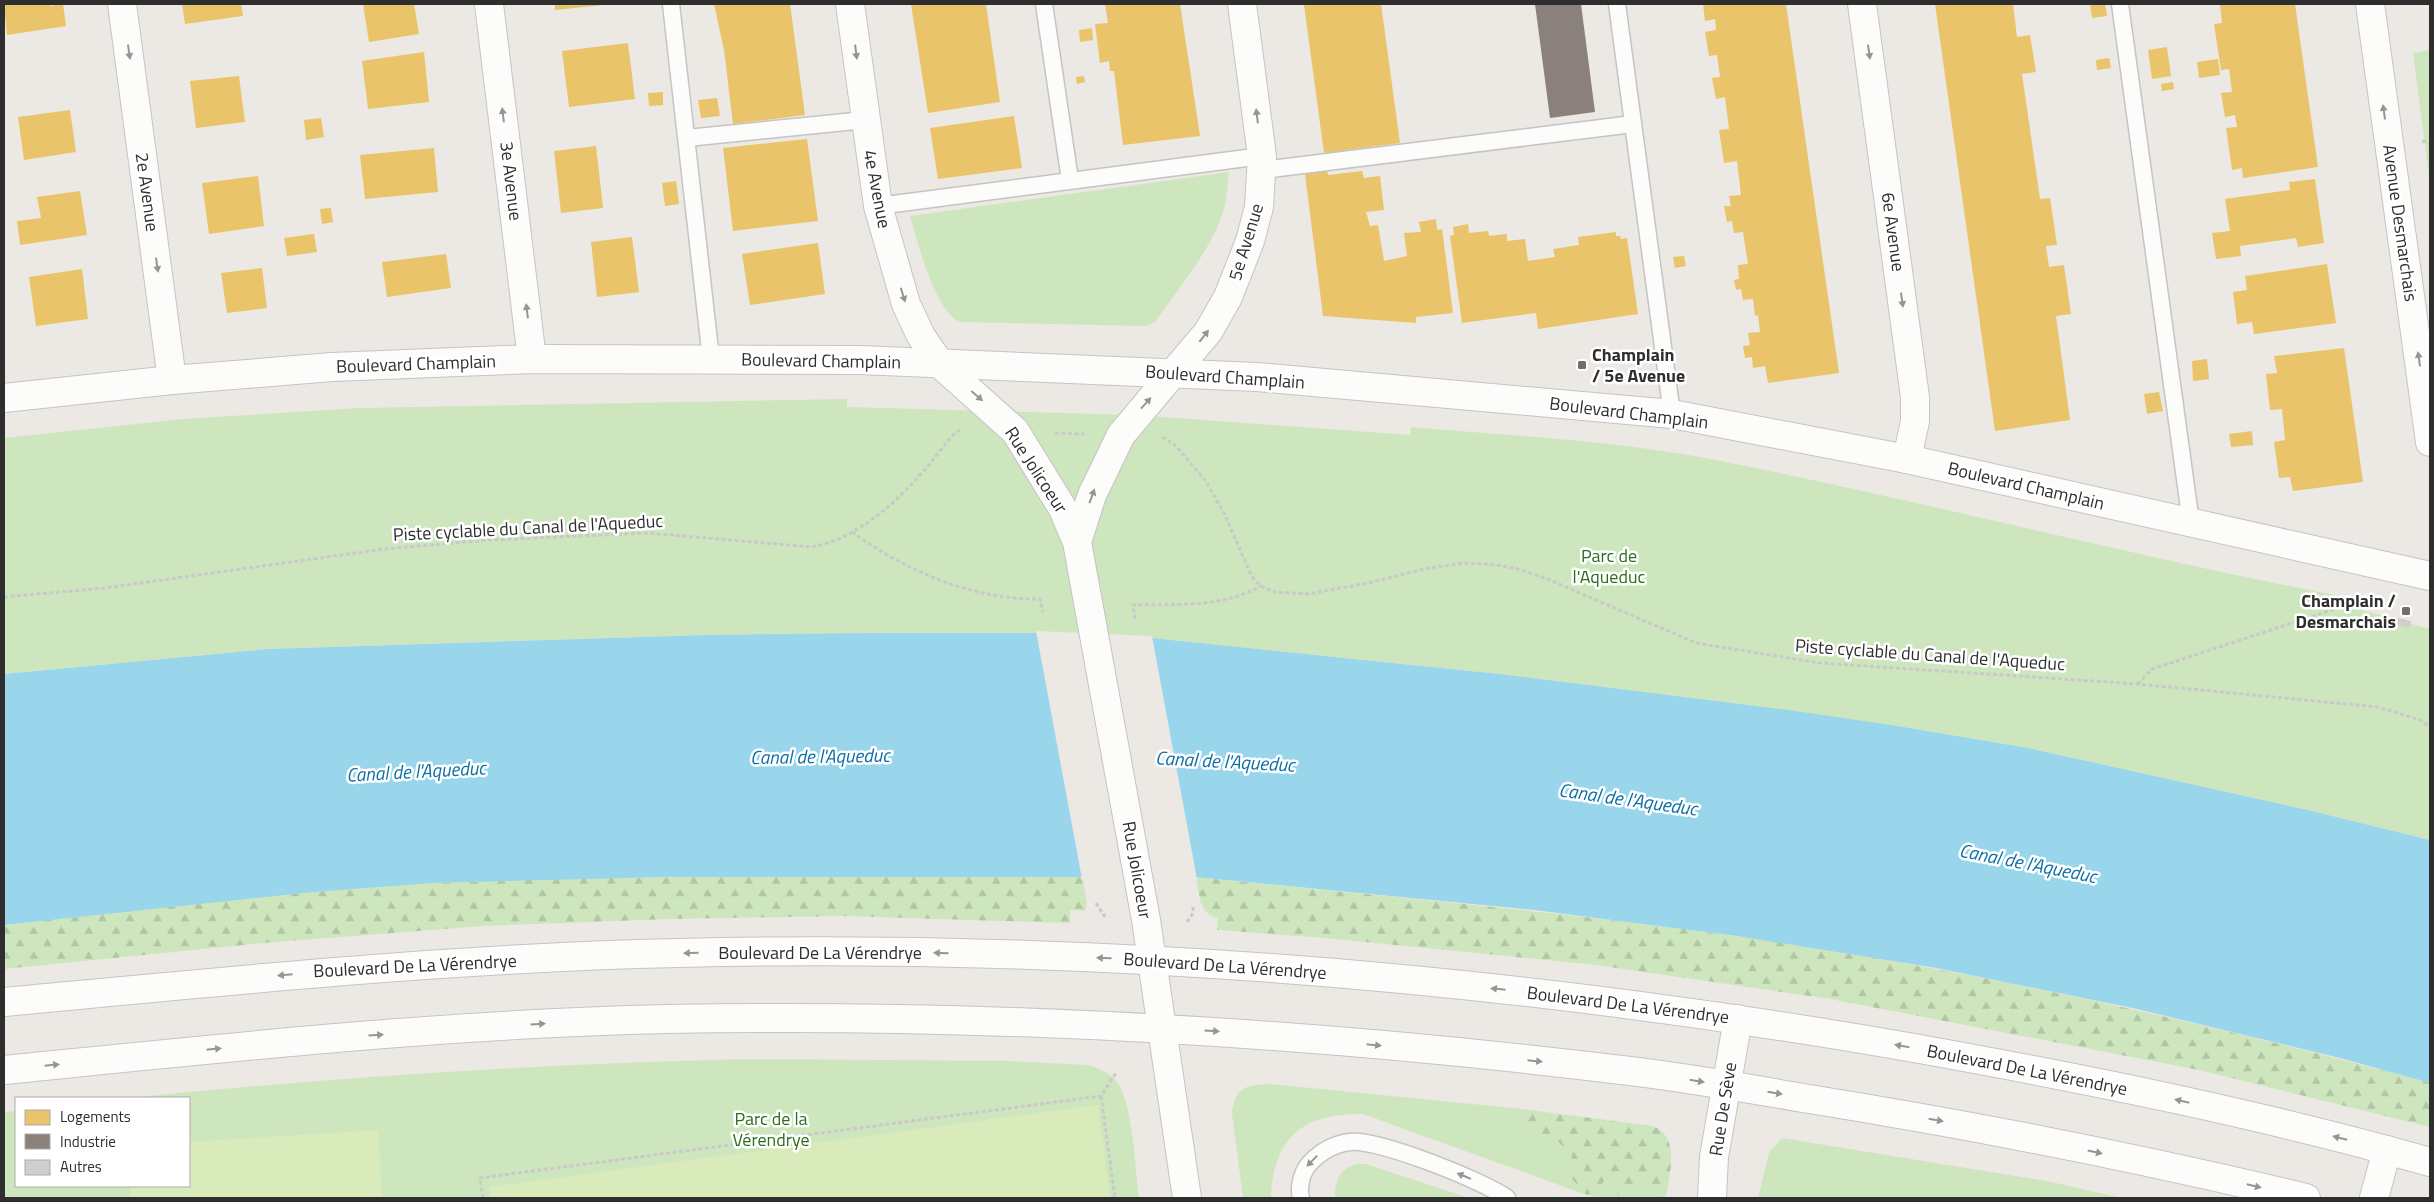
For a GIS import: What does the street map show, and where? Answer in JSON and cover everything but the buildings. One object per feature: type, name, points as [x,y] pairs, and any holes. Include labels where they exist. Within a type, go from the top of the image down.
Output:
[{"type":"main road","name":"2e Avenue","points":[[122,4],[172,380]]},
{"type":"main road","name":"3e Avenue","points":[[489,4],[532,359]]},
{"type":"main road","name":"4e Avenue","points":[[850,4],[878,206],[906,304],[921,336],[940,364]]},
{"type":"main road","name":"5e Avenue","points":[[1173,373],[1208,332],[1240,270],[1259,207],[1262,163],[1242,4]]},
{"type":"main road","name":"6e Avenue","points":[[1862,4],[1915,397],[1915,421],[1907,459]]},
{"type":"main road","name":"Avenue Desmarchais","points":[[2370,4],[2430,442]]},
{"type":"main road","name":"Boulevard Champlain","points":[[4,398],[172,380],[332,367],[532,359],[860,360],[1256,377],[1672,414],[1907,459],[2430,576]]},
{"type":"main road","name":"Rue Jolicoeur","points":[[940,364],[1015,431],[1063,508],[1077,542],[1143,904],[1187,1198]]},
{"type":"main road","name":"Rue Jolicoeur","points":[[1077,542],[1092,495],[1121,435],[1136,414],[1173,373]]},
{"type":"main road","name":"Boulevard De La Vérendrye","points":[[4,1002],[310,972],[672,953],[880,951],[1215,964],[1450,984],[1738,1019],[1815,1031],[2077,1078],[2287,1124],[2430,1162]]},
{"type":"main road","points":[[4,1070],[363,1036],[566,1023],[838,1018],[1009,1022],[1163,1029],[1350,1042],[1633,1071],[1941,1121],[2187,1170],[2306,1198]]},
{"type":"main road","name":"Rue De Sève","points":[[1712,1198],[1714,1157],[1738,1019]]},
{"type":"main road","points":[[2374,1198],[2387,1150]]},
{"type":"lane","points":[[671,4],[711,359]]},
{"type":"lane","points":[[1044,4],[1070,180]]},
{"type":"lane","points":[[1617,4],[1672,414]]},
{"type":"lane","points":[[2120,4],[2191,523]]},
{"type":"lane","points":[[687,138],[865,120]]},
{"type":"lane","points":[[878,206],[1070,180],[1262,163],[1634,124]]},
{"type":"lane","points":[[1301,1198],[1302,1180],[1307,1166],[1326,1148],[1351,1141],[1376,1145],[1464,1175],[1506,1198]]},
{"type":"path","name":"Piste cyclable du Canal de l'Aqueduc","points":[[4,597],[105,588],[332,556],[489,540],[647,533],[812,547],[852,532],[898,498],[959,429],[1162,436]]},
{"type":"path","points":[[1136,619],[1133,605],[1212,603],[1246,594],[1261,586],[1252,577],[1224,513],[1205,480],[1174,444],[1166,439]]},
{"type":"path","points":[[852,532],[879,551],[911,568],[966,589],[1020,599],[1040,599],[1043,612]]},
{"type":"path","name":"Piste cyclable du Canal de l'Aqueduc","points":[[1261,586],[1274,592],[1308,594],[1369,583],[1424,569],[1463,563],[1489,564],[1515,568],[1545,578],[1696,643],[1820,663],[2138,684],[2378,707],[2420,720],[2430,726]]},
{"type":"path","points":[[2138,684],[2152,669],[2356,602]]},
{"type":"path","points":[[1096,903],[1105,917]]},
{"type":"path","points":[[1187,922],[1193,913],[1193,907]]},
{"type":"path","points":[[1114,1198],[1101,1096],[1116,1073]]},
{"type":"path","points":[[483,1198],[480,1178],[1101,1096]]},
{"type":"green space","points":[[2430,50],[2430,183],[2413,53]]},
{"type":"green space","points":[[1229,172],[1223,213],[1208,245],[1155,322],[1145,326],[961,322],[943,306],[936,292],[910,216]]},
{"type":"green space","name":"Parc de l'Aqueduc","points":[[847,399],[847,407],[1136,415],[1410,435],[1411,427],[1569,440],[1648,449],[1804,478],[2194,566],[2350,598],[2355,608],[2430,629],[2430,840],[2308,810],[2028,748],[1898,726],[1499,674],[1152,638],[1036,633],[705,635],[268,649],[4,674],[4,438],[183,419],[360,408]]},
{"type":"green space","points":[[836,875],[1082,876],[1087,903],[1085,911],[1070,910],[1070,923],[843,916],[670,919],[483,926],[263,943],[4,969],[4,925],[272,895],[379,886],[584,878]]},
{"type":"green space","points":[[1196,877],[1533,911],[1668,927],[1823,949],[1997,981],[2171,1018],[2430,1083],[2430,1127],[2199,1070],[1830,999],[1596,965],[1325,938],[1217,930],[1218,918],[1211,916],[1203,908]]},
{"type":"green space","name":"Parc de la Vérendrye","points":[[747,1059],[1008,1061],[1092,1066],[1112,1076],[1123,1093],[1133,1138],[1139,1198],[4,1198],[4,1112],[15,1111],[15,1187],[190,1187],[190,1097],[140,1097],[438,1073],[669,1061]]},
{"type":"green space","points":[[1270,1084],[1523,1109],[1522,1122],[1558,1142],[1572,1153],[1572,1179],[1598,1189],[1604,1181],[1612,1179],[1619,1198],[1599,1198],[1587,1195],[1363,1114],[1324,1118],[1308,1124],[1286,1144],[1278,1159],[1273,1177],[1271,1198],[1243,1198],[1232,1113],[1234,1104],[1243,1089],[1254,1085]]},
{"type":"green space","points":[[1098,1105],[1110,1198],[491,1198],[489,1187]]},
{"type":"green space","points":[[1523,1109],[1653,1126],[1667,1138],[1670,1146],[1671,1164],[1667,1192],[1661,1196],[1653,1194],[1644,1183],[1638,1186],[1636,1198],[1619,1198],[1612,1179],[1604,1181],[1598,1189],[1587,1195],[1572,1179],[1572,1153],[1558,1142],[1527,1130],[1522,1122]]},
{"type":"green space","points":[[378,1130],[382,1198],[131,1198],[130,1187],[190,1187],[190,1142]]},
{"type":"green space","points":[[1782,1138],[2047,1181],[2122,1198],[1758,1198],[1769,1153]]},
{"type":"green space","points":[[1366,1164],[1469,1198],[1335,1198],[1339,1176],[1350,1166]]},
{"type":"green space","points":[[1645,1183],[1661,1196],[1667,1192],[1665,1198],[1636,1198],[1638,1186]]},
{"type":"water","name":"Canal de l'Aqueduc","points":[[1036,633],[1152,638],[1499,674],[1789,710],[2028,748],[2308,810],[2430,840],[2430,1083],[2340,1058],[2137,1009],[1936,968],[1737,936],[1534,910],[1196,877],[664,877],[433,883],[313,892],[4,925],[4,674],[268,649],[705,635]]},
{"type":"pier","points":[[1036,631],[1152,636],[1197,879],[1082,879]]},
{"type":"place","name":"Champlain / 5e Avenue","points":[[1582,365]]},
{"type":"place","name":"Champlain / Desmarchais","points":[[2406,611]]}]
